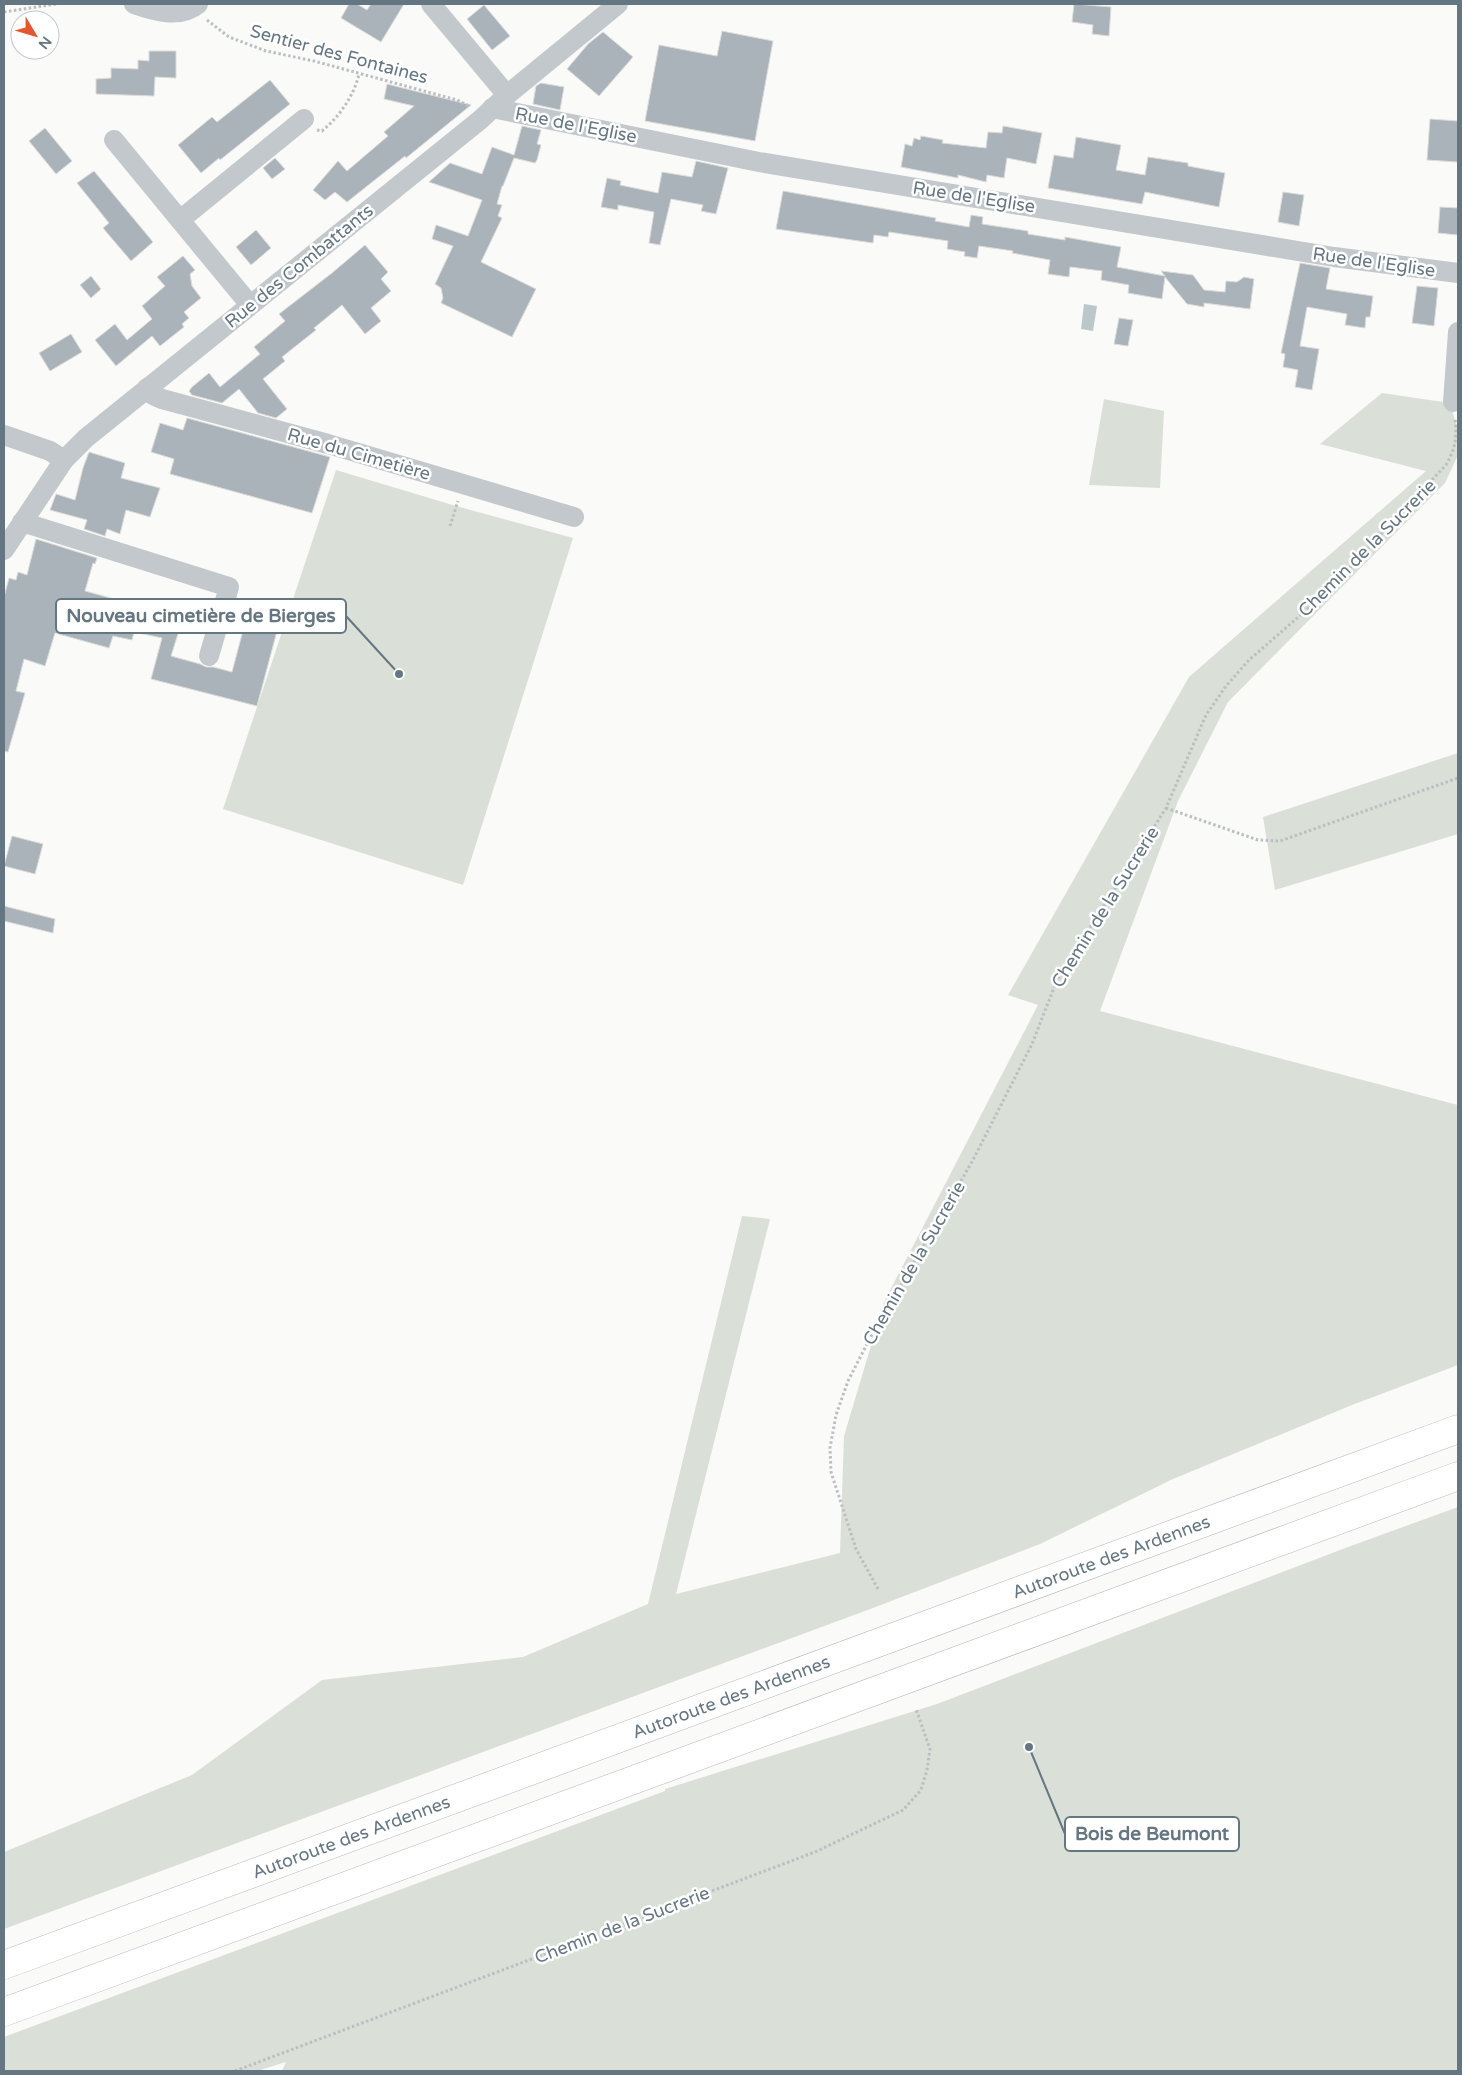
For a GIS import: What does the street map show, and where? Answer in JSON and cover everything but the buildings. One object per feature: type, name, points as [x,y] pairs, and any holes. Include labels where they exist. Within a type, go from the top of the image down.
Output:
[{"type":"highway","name":"Autoroute des Ardennes","points":[[4,1964],[1458,1429]]},
{"type":"highway","points":[[4,2012],[1458,1476]]},
{"type":"street","points":[[134,4],[165,12],[176,12],[195,6]]},
{"type":"street","points":[[431,4],[493,108]]},
{"type":"street","name":"Rue des Combattants","points":[[4,550],[64,460],[86,438],[493,108],[618,4]]},
{"type":"street","name":"Rue de l'Eglise","points":[[493,108],[759,162],[1334,257],[1458,273]]},
{"type":"street","points":[[180,220],[304,119]]},
{"type":"street","points":[[114,140],[250,305]]},
{"type":"street","points":[[1453,402],[1458,332]]},
{"type":"street","name":"Rue du Cimetière","points":[[147,388],[162,400],[328,444],[574,517]]},
{"type":"street","points":[[4,435],[50,451],[64,460]]},
{"type":"street","points":[[22,522],[229,587],[209,656]]},
{"type":"path","points":[[4,12],[56,4]]},
{"type":"path","name":"Sentier des Fontaines","points":[[195,6],[229,37],[266,51],[314,61],[467,104],[493,108]]},
{"type":"path","points":[[304,119],[315,130],[322,131],[337,116],[356,89],[359,74]]},
{"type":"path","name":"Chemin de la Sucrerie","points":[[878,1589],[856,1549],[831,1472],[830,1448],[833,1431],[836,1415],[848,1381],[870,1338],[973,1160],[1032,1044],[1057,980],[1166,808],[1206,715],[1226,686],[1249,660],[1327,592],[1446,465],[1454,450],[1456,436],[1453,402]]},
{"type":"path","points":[[450,526],[462,484]]},
{"type":"path","points":[[1166,808],[1258,840],[1280,841],[1458,778]]},
{"type":"path","name":"Chemin de la Sucrerie","points":[[235,2071],[815,1852],[903,1810],[921,1790],[928,1770],[930,1749],[916,1709]]},
{"type":"shaded area","points":[[1084,304],[1097,306],[1093,331],[1081,329]]},
{"type":"shaded area","points":[[1382,393],[1450,403],[1458,431],[1458,455],[1445,483],[1228,702],[1178,801],[1100,1011],[1458,1105],[1458,1365],[1352,1405],[1173,1479],[1040,1544],[865,1611],[4,1929],[4,1852],[192,1775],[322,1680],[523,1657],[648,1604],[742,1216],[770,1219],[676,1594],[840,1553],[844,1436],[884,1302],[1038,1005],[1008,995],[1189,677],[1426,471],[1320,444]]},
{"type":"shaded area","points":[[1104,399],[1164,411],[1160,488],[1089,485]]},
{"type":"shaded area","points":[[336,470],[456,506],[573,538],[463,885],[223,809]]},
{"type":"shaded area","points":[[1458,753],[1458,834],[1275,890],[1263,817]]},
{"type":"shaded area","points":[[1458,1507],[1458,2071],[282,2071],[286,2062],[257,2071],[4,2071],[4,2037],[665,1791],[665,1789],[937,1704]]},
{"type":"place","name":"Nouveau cimetière de Bierges","points":[[399,674]]},
{"type":"place","name":"Bois de Beumont","points":[[1029,1747]]}]
